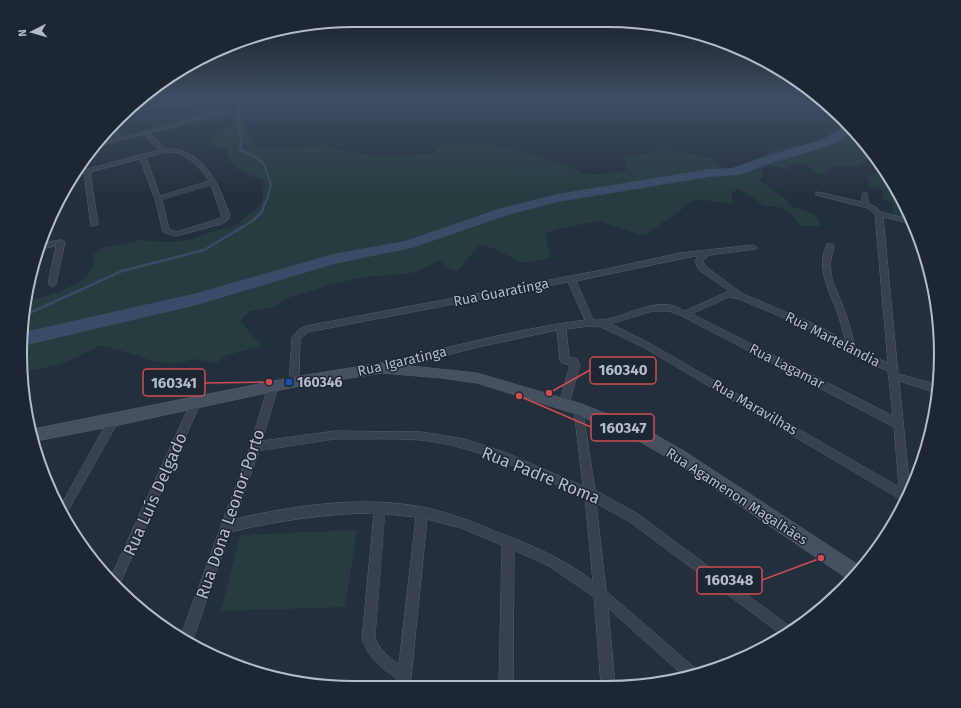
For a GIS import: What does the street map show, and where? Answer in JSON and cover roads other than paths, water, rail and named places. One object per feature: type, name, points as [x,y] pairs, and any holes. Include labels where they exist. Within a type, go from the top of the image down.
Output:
[{"type":"street","points":[[116,131],[119,139]]},
{"type":"street","points":[[104,143],[149,131]]},
{"type":"street","points":[[145,132],[163,151]]},
{"type":"street","points":[[82,172],[163,151],[174,150],[184,153],[200,165],[213,182],[225,213],[225,218],[218,222],[176,234],[168,232],[166,230],[158,199],[143,157]]},
{"type":"street","points":[[87,171],[94,224]]},
{"type":"street","points":[[158,199],[213,182]]},
{"type":"street","points":[[818,194],[866,205],[874,208],[879,214],[904,490]]},
{"type":"street","points":[[865,194],[866,205]]},
{"type":"street","points":[[879,214],[905,220]]},
{"type":"street","points":[[45,246],[61,242],[52,284]]},
{"type":"street","points":[[830,246],[825,269],[827,279],[843,319],[852,351]]},
{"type":"street","name":"Rua Guaratinga","points":[[294,382],[296,338],[300,332],[306,329],[571,279],[680,256],[753,247]]},
{"type":"street","points":[[706,254],[701,257],[699,261],[702,268],[741,296]]},
{"type":"street","points":[[571,279],[590,323]]},
{"type":"street","name":"Rua Martelândia","points":[[685,314],[729,294],[741,296],[818,329],[852,351],[893,372],[932,387]]},
{"type":"street","name":"Rua Igaratinga","points":[[37,434],[195,404],[294,382],[382,368],[478,344],[561,327],[590,323],[602,324],[653,308],[666,307],[674,309]]},
{"type":"street","name":"Rua Lagamar","points":[[674,309],[898,424]]},
{"type":"street","name":"Rua Maravilhas","points":[[602,324],[646,345],[901,496]]},
{"type":"street","points":[[561,327],[565,360],[574,362],[575,365],[564,404]]},
{"type":"street","name":"Rua Agamenon Magalhães","points":[[382,368],[441,373],[477,378],[579,409],[640,434],[679,456],[852,571]]},
{"type":"street","name":"Rua Dona Leonor Porto","points":[[187,635],[254,447],[273,387]]},
{"type":"street","name":"Rua Luís Delgado","points":[[117,579],[140,530],[195,404]]},
{"type":"street","points":[[579,409],[591,494],[602,594],[608,681]]},
{"type":"street","points":[[65,508],[114,420]]},
{"type":"street","name":"Rua Padre Roma","points":[[254,447],[334,435],[421,436],[464,444],[504,457],[591,494],[634,518],[784,629]]},
{"type":"street","points":[[226,527],[256,519],[343,507],[380,508],[422,513],[455,521],[508,541],[561,565],[602,594],[688,671]]},
{"type":"street","points":[[380,508],[368,639],[374,651],[403,681]]},
{"type":"street","points":[[403,681],[422,513]]},
{"type":"street","points":[[506,681],[508,541]]},
{"type":"waterway","points":[[239,131],[241,139],[240,150],[256,157],[264,164],[271,185],[266,202]]},
{"type":"waterway","points":[[28,338],[197,299],[333,259],[407,245],[503,212],[557,198],[709,173],[734,172],[764,161],[828,142],[845,131]]},
{"type":"waterway","points":[[30,313],[122,271],[204,250],[251,222],[261,213],[266,201]]},
{"type":"place","name":"160341","points":[[269,382]]},
{"type":"place","name":"160346","points":[[289,382]]},
{"type":"place","name":"160340","points":[[549,393]]},
{"type":"place","name":"160347","points":[[519,396]]},
{"type":"place","name":"160348","points":[[821,558]]}]
